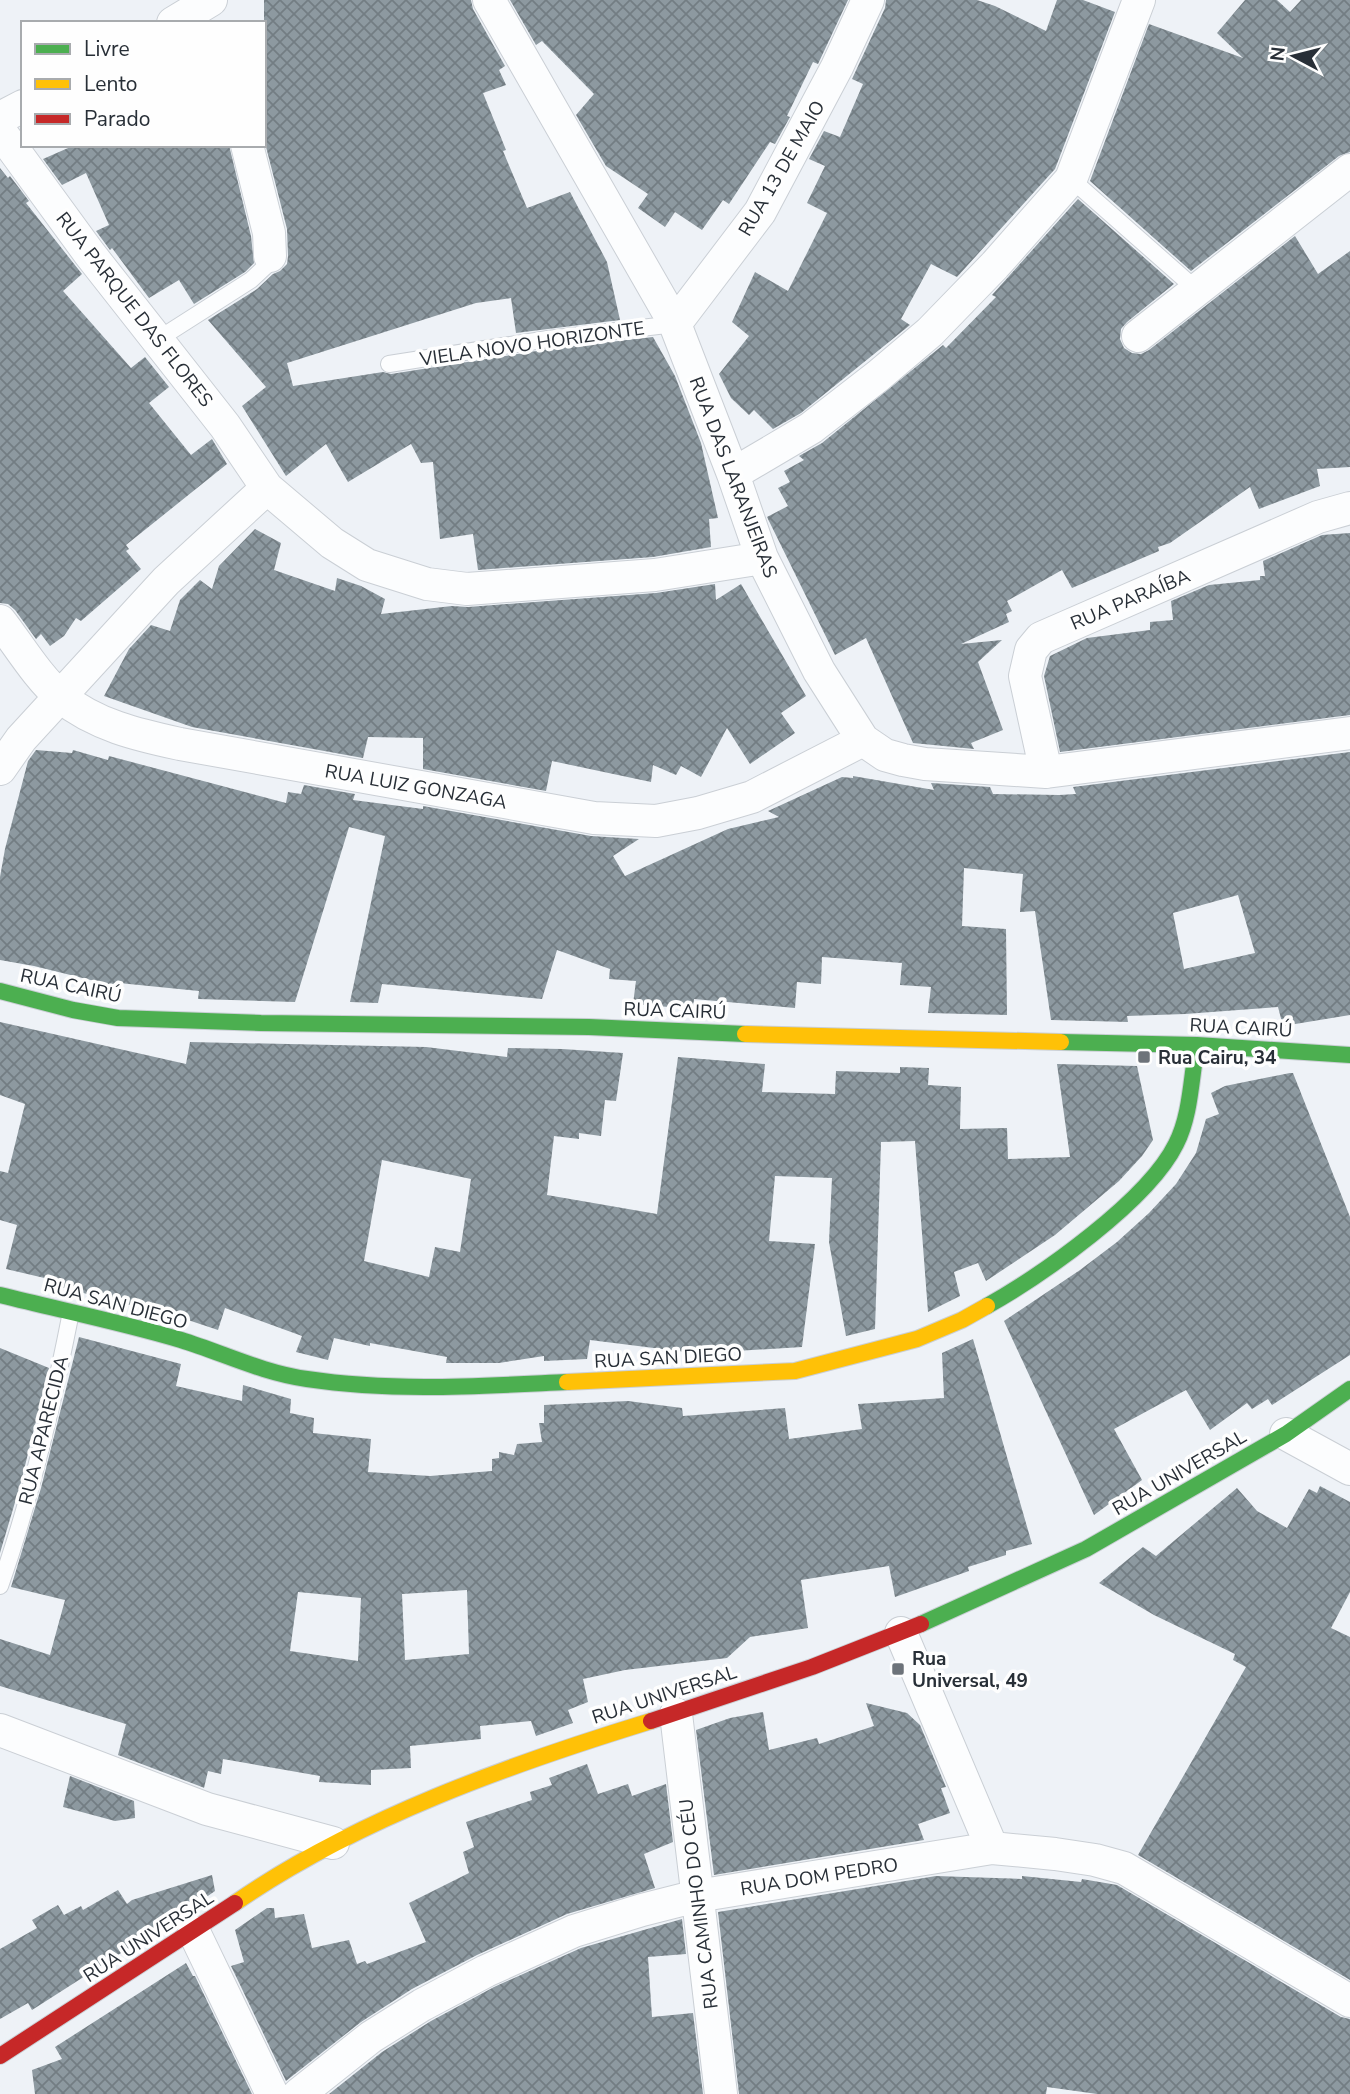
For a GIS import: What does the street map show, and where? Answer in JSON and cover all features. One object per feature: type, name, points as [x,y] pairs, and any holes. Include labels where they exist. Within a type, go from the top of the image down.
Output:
[{"type":"street","name":"RUA DAS LARANJEIRAS","points":[[489,0],[675,324],[762,558],[820,671],[863,740],[885,755],[925,764],[1046,772],[1350,733]]},
{"type":"street","name":"RUA 13 DE MAIO","points":[[675,324],[760,212],[838,67],[868,0]]},
{"type":"street","points":[[733,474],[811,428],[919,341],[995,265],[1071,179],[1139,0]]},
{"type":"street","points":[[178,21],[210,9]]},
{"type":"street","points":[[0,118],[21,107]]},
{"type":"street","name":"RUA PARQUE DAS FLORES","points":[[0,131],[89,253],[225,426],[267,488],[332,543],[367,565],[427,584],[467,589],[642,576],[762,558]]},
{"type":"street","points":[[248,147],[269,233],[270,256]]},
{"type":"street","points":[[1138,336],[1350,170]]},
{"type":"street","points":[[0,769],[21,739],[166,581],[267,488]]},
{"type":"street","name":"RUA PARAÍBA","points":[[1046,772],[1025,676],[1031,650],[1041,638],[1318,517],[1350,508]]},
{"type":"street","name":"RUA LUIZ GONZAGA","points":[[0,621],[60,696],[114,727],[142,736],[607,818],[656,821],[698,813],[752,797],[863,740]]},
{"type":"street","name":"RUA CAIRÚ","points":[[0,991],[73,1010],[118,1018],[261,1023],[589,1027],[799,1036],[1197,1045],[1350,1055]]},
{"type":"street","name":"RUA SAN DIEGO","points":[[0,1294],[180,1340],[276,1373],[306,1380],[366,1386],[464,1387],[795,1371],[934,1333],[992,1304],[1088,1236],[1149,1183],[1176,1144],[1197,1045]]},
{"type":"street","name":"RUA UNIVERSAL","points":[[0,2056],[194,1933],[253,1891],[333,1843],[467,1785],[590,1740],[676,1714],[811,1667],[901,1633],[1086,1549],[1286,1434],[1350,1389]]},
{"type":"street","points":[[1286,1434],[1350,1469]]},
{"type":"street","points":[[901,1633],[992,1848]]},
{"type":"street","name":"RUA CAMINHO DO CÉU","points":[[676,1714],[721,2094]]},
{"type":"street","points":[[0,1730],[207,1809],[333,1843]]},
{"type":"street","name":"RUA DOM PEDRO","points":[[299,2094],[371,2037],[422,2005],[486,1970],[574,1931],[697,1896],[992,1848],[1095,1860],[1124,1868],[1350,2001]]},
{"type":"street","points":[[194,1933],[272,2094]]},
{"type":"lane","points":[[1071,179],[1198,291]]},
{"type":"lane","points":[[157,340],[251,279],[266,266],[270,256]]},
{"type":"lane","name":"VIELA NOVO HORIZONTE","points":[[389,363],[548,339],[675,324]]},
{"type":"lane","name":"RUA APARECIDA","points":[[0,1586],[39,1452],[71,1312]]},
{"type":"building","points":[[264,0],[471,0],[473,9],[505,66],[499,70],[506,85],[483,93],[527,208],[570,192],[607,262],[620,320],[516,333],[511,298],[476,303],[287,363],[293,386],[383,372],[391,374],[549,349],[653,337],[675,376],[701,443],[718,518],[709,519],[711,547],[653,557],[478,570],[473,534],[440,539],[433,462],[421,463],[411,444],[348,482],[326,444],[286,476],[242,406],[266,387],[208,320],[257,289],[287,264],[287,229],[266,147]]},
{"type":"building","points":[[510,0],[848,0],[818,64],[813,62],[787,116],[790,117],[775,144],[770,142],[729,204],[723,200],[702,230],[675,212],[665,227],[638,208],[648,194],[606,166],[576,115],[594,94],[542,41],[536,45]]},
{"type":"building","points":[[886,0],[977,0],[1046,31],[1057,0],[1083,0],[1115,12],[1055,169],[957,277],[931,264],[901,319],[910,325],[801,413],[773,429],[754,410],[749,415],[731,398],[719,374],[749,336],[732,322],[755,272],[788,291],[827,213],[807,203],[825,166],[809,159],[824,131],[840,137],[863,84],[852,79],[885,8]]},
{"type":"building","points":[[1245,0],[1277,0],[1290,12],[1301,0],[1350,0],[1350,152],[1339,156],[1191,271],[1090,181],[1149,24],[1243,58],[1217,33]]},
{"type":"building","points":[[70,147],[229,147],[251,236],[254,263],[245,272],[194,304],[179,280],[149,298],[96,231],[109,225],[86,173],[62,185],[43,159]]},
{"type":"building","points":[[0,168],[8,178],[10,176],[29,201],[26,203],[82,274],[63,291],[131,368],[145,357],[169,387],[149,403],[191,455],[212,439],[227,464],[126,545],[129,549],[126,551],[141,569],[81,621],[76,618],[64,636],[50,646],[41,634],[36,639],[15,610],[8,604],[0,603]]},
{"type":"building","points":[[1078,199],[1174,284],[1121,329],[1120,339],[1124,348],[1132,353],[1141,354],[1149,350],[1295,236],[1318,274],[1350,251],[1350,467],[1317,469],[1320,486],[1259,509],[1250,487],[1170,543],[1158,547],[1159,551],[1072,588],[1062,570],[1007,601],[1012,611],[1006,614],[1009,622],[961,644],[1002,640],[978,662],[1003,730],[971,743],[974,749],[913,743],[866,638],[835,655],[767,517],[788,506],[778,488],[790,482],[784,471],[804,460],[799,456],[822,443],[943,345],[946,348],[996,297],[992,295]]},
{"type":"building","points":[[255,529],[281,543],[274,570],[335,591],[337,578],[361,586],[385,599],[381,614],[452,606],[656,593],[715,584],[716,600],[741,584],[806,696],[781,713],[795,733],[750,764],[727,728],[701,777],[681,766],[676,775],[653,765],[651,782],[552,761],[546,791],[423,769],[423,738],[368,737],[363,758],[192,727],[104,696],[129,649],[151,625],[170,631],[180,600],[200,580],[212,589],[219,566]]},
{"type":"building","points":[[1350,533],[1350,715],[1060,752],[1044,676],[1050,656],[1087,638],[1150,630],[1150,622],[1173,620],[1171,601],[1209,585],[1260,580],[1260,576],[1265,576],[1263,561],[1322,535]]},
{"type":"building","points":[[36,750],[72,753],[73,750],[108,760],[109,756],[286,803],[288,792],[301,794],[304,785],[355,794],[353,800],[423,809],[423,806],[591,836],[639,839],[613,856],[625,876],[728,829],[779,817],[768,811],[842,777],[853,776],[934,790],[931,783],[990,787],[993,794],[1059,795],[1076,794],[1073,787],[1350,752],[1350,1015],[1283,1026],[1278,1007],[1127,1016],[1128,1022],[1051,1020],[1035,911],[1020,912],[1023,874],[964,868],[962,926],[1006,929],[1007,1015],[928,1013],[931,987],[900,985],[902,963],[822,957],[821,984],[797,982],[795,1008],[694,999],[693,1009],[633,1004],[636,981],[609,979],[610,969],[557,950],[542,999],[382,984],[378,1003],[350,1002],[385,836],[349,827],[295,1002],[198,999],[199,991],[119,983],[119,987],[0,960],[0,877],[28,761]],"holes":[[[1238,895],[1255,953],[1184,969],[1173,913]]]},
{"type":"building","points":[[0,1022],[186,1064],[190,1042],[426,1047],[507,1057],[508,1048],[623,1053],[616,1101],[605,1100],[601,1136],[579,1133],[579,1139],[554,1136],[547,1195],[657,1214],[678,1057],[765,1064],[762,1092],[835,1094],[836,1071],[900,1073],[900,1067],[929,1068],[928,1085],[961,1087],[960,1129],[1007,1128],[1008,1159],[1070,1157],[1057,1064],[1137,1066],[1153,1140],[1119,1181],[1055,1235],[986,1281],[978,1263],[954,1272],[960,1296],[928,1312],[915,1141],[881,1142],[875,1329],[846,1336],[829,1242],[832,1178],[775,1176],[769,1241],[815,1244],[802,1347],[686,1354],[590,1340],[587,1359],[544,1361],[544,1356],[499,1363],[446,1363],[447,1357],[334,1338],[328,1360],[296,1352],[302,1336],[225,1308],[218,1330],[52,1285],[53,1280],[6,1269],[17,1225],[0,1220],[0,1171],[8,1173],[25,1104],[0,1095]],"holes":[[[382,1160],[471,1179],[460,1252],[435,1247],[429,1277],[364,1261]]]},
{"type":"building","points":[[1293,1073],[1350,1217],[1350,1355],[1272,1405],[1268,1399],[1252,1409],[1247,1403],[1210,1430],[1186,1390],[1114,1429],[1142,1480],[1094,1515],[1004,1321],[1117,1242],[1176,1184],[1196,1153],[1206,1119],[1219,1114],[1211,1093],[1225,1086]]},
{"type":"building","points":[[79,1337],[181,1364],[176,1386],[242,1401],[243,1385],[291,1399],[290,1413],[314,1418],[313,1433],[371,1439],[368,1472],[430,1476],[492,1471],[492,1459],[499,1458],[499,1452],[514,1455],[517,1444],[542,1442],[539,1423],[544,1423],[544,1405],[628,1401],[682,1408],[683,1416],[785,1408],[789,1439],[862,1429],[858,1404],[944,1398],[942,1353],[973,1339],[1032,1544],[1006,1551],[1006,1555],[968,1567],[969,1571],[895,1597],[889,1566],[801,1580],[808,1628],[750,1637],[727,1658],[625,1670],[583,1679],[588,1702],[568,1710],[573,1723],[536,1736],[531,1721],[480,1726],[481,1739],[410,1746],[411,1768],[371,1770],[371,1785],[319,1782],[320,1776],[223,1759],[221,1774],[208,1771],[204,1788],[118,1755],[126,1724],[0,1686],[0,1639],[50,1655],[65,1600],[11,1587],[41,1488]],"holes":[[[467,1590],[469,1654],[405,1660],[402,1594]],[[298,1592],[361,1598],[358,1661],[290,1651]]]},
{"type":"building","points":[[0,1348],[49,1368],[21,1482],[0,1553]]},
{"type":"building","points":[[1320,1486],[1350,1502],[1350,1592],[1331,1628],[1350,1637],[1350,1980],[1138,1855],[1246,1667],[1233,1660],[1235,1654],[1154,1615],[1099,1583],[1143,1547],[1156,1556],[1237,1488],[1257,1511],[1287,1528],[1309,1489],[1317,1493]]},
{"type":"building","points":[[866,1703],[907,1713],[920,1725],[946,1787],[941,1788],[950,1813],[918,1824],[924,1840],[714,1875],[696,1730],[730,1718],[763,1712],[769,1750],[817,1738],[819,1744],[874,1726]]},
{"type":"building","points":[[587,1764],[598,1794],[628,1784],[632,1796],[666,1784],[673,1842],[644,1854],[655,1888],[567,1914],[477,1955],[412,1989],[361,2022],[286,2081],[231,1966],[244,1962],[235,1930],[267,1908],[274,1908],[275,1918],[304,1914],[312,1948],[349,1940],[357,1964],[365,1961],[367,1964],[426,1942],[409,1903],[469,1873],[463,1852],[474,1847],[466,1822],[532,1800],[530,1792],[552,1785],[549,1778]]},
{"type":"building","points":[[70,1776],[134,1801],[135,1818],[115,1821],[63,1807]]},
{"type":"building","points":[[212,1875],[215,1891],[182,1914],[32,2010],[28,2003],[0,2019],[0,1949],[37,1928],[32,1920],[58,1905],[64,1915],[81,1906],[83,1910],[118,1890],[127,1904],[132,1900]]},
{"type":"building","points":[[936,1876],[1022,1879],[1022,1876],[1081,1882],[1082,1879],[1117,1885],[1341,2017],[1350,2019],[1350,2094],[1097,2094],[1047,2087],[1046,2094],[739,2094],[718,1912]]},
{"type":"building","points":[[682,1919],[686,1954],[648,1957],[652,2017],[693,2013],[703,2094],[329,2094],[382,2052],[431,2021],[494,1987],[581,1948]]},
{"type":"building","points":[[186,1963],[195,1976],[252,2094],[35,2094],[32,2070],[62,2059],[55,2047]]},
{"type":"traffic: fast","points":[[0,991],[73,1010],[118,1018],[261,1023],[589,1027],[745,1034]]},
{"type":"traffic: fast","points":[[1061,1042],[1197,1045],[1350,1055]]},
{"type":"traffic: fast","points":[[987,1306],[1036,1276],[1092,1235],[1142,1189],[1162,1166],[1176,1144],[1185,1121],[1197,1045]]},
{"type":"traffic: fast","points":[[0,1295],[158,1334],[259,1367],[307,1379],[405,1387],[567,1382]]},
{"type":"traffic: fast","points":[[921,1624],[1086,1549],[1286,1434],[1350,1389]]},
{"type":"traffic: slow","points":[[745,1034],[1061,1042]]},
{"type":"traffic: slow","points":[[567,1382],[795,1371],[917,1339],[987,1306]]},
{"type":"traffic: slow","points":[[235,1903],[331,1845],[383,1820],[490,1775],[651,1721]]},
{"type":"traffic: jam","points":[[651,1721],[812,1667],[921,1624]]},
{"type":"traffic: jam","points":[[0,2056],[235,1903]]},
{"type":"place","name":"Rua Cairu, 34","points":[[1144,1057]]},
{"type":"place","name":"Rua Universal, 49","points":[[898,1669]]}]
